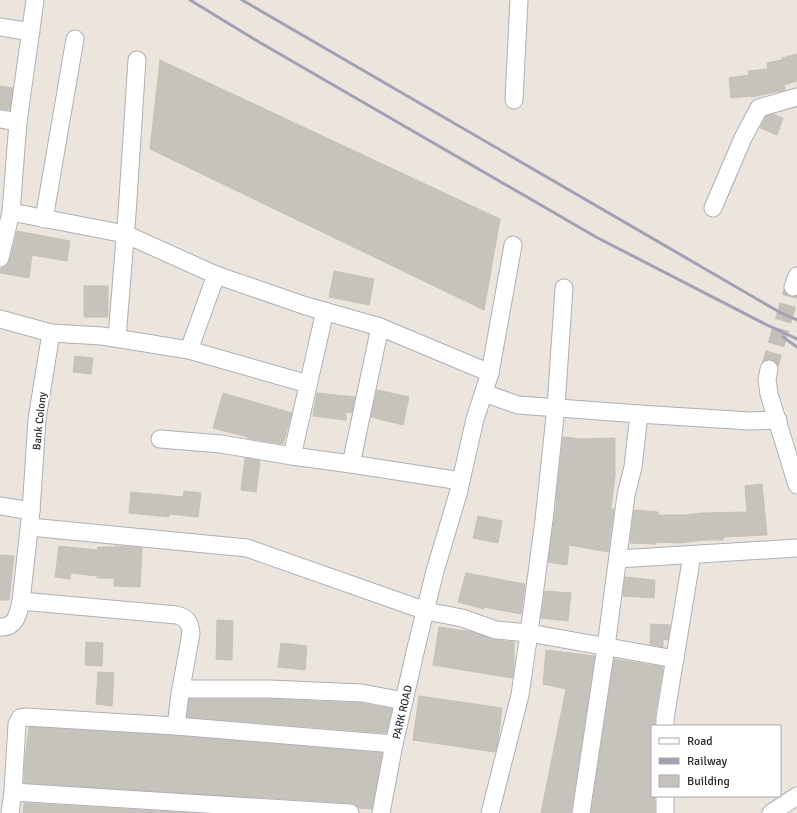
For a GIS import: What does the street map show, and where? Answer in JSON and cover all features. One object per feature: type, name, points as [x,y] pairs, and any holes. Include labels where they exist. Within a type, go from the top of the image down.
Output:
[{"type":"street","points":[[0,258],[10,212],[7,166],[18,122],[35,0]]},
{"type":"street","points":[[514,100],[519,0]]},
{"type":"street","points":[[0,27],[31,32]]},
{"type":"street","points":[[44,219],[75,39]]},
{"type":"street","points":[[117,338],[137,60]]},
{"type":"street","points":[[713,208],[759,108],[797,97]]},
{"type":"street","points":[[0,120],[18,122]]},
{"type":"street","points":[[10,212],[125,234],[216,275],[306,306],[380,327],[490,373]]},
{"type":"street","name":"PARK ROAD","points":[[381,813],[394,744],[435,571],[461,481],[475,419],[490,373],[513,245]]},
{"type":"street","points":[[188,350],[216,275]]},
{"type":"street","points":[[490,813],[520,695],[529,633],[544,520],[556,407],[564,288]]},
{"type":"street","points":[[292,456],[325,311]]},
{"type":"street","points":[[0,319],[51,333],[102,336],[188,350],[308,384]]},
{"type":"street","points":[[351,464],[380,327]]},
{"type":"street","name":"Bank Colony","points":[[21,601],[30,519],[37,419],[51,333]]},
{"type":"street","points":[[769,369],[767,380],[770,394],[797,485]]},
{"type":"street","points":[[484,393],[518,405],[750,421],[778,420]]},
{"type":"street","points":[[581,813],[606,647],[626,495],[633,467],[639,414]]},
{"type":"street","points":[[160,439],[222,444],[461,481]]},
{"type":"street","points":[[0,506],[30,519],[247,548],[426,612],[462,618],[496,630],[529,633],[675,658]]},
{"type":"street","points":[[618,560],[797,548]]},
{"type":"street","points":[[665,725],[692,555]]},
{"type":"street","points":[[0,627],[6,628],[15,622],[21,601],[183,617],[188,621],[191,633],[176,726]]},
{"type":"street","points":[[181,689],[269,689],[362,693],[404,701]]},
{"type":"street","points":[[10,813],[13,792],[17,724],[22,717],[176,726],[394,744]]},
{"type":"street","points":[[13,792],[350,813]]},
{"type":"street","points":[[771,813],[797,796]]},
{"type":"street","points":[[665,797],[665,813]]},
{"type":"building","points":[[797,54],[797,81],[784,85],[785,90],[751,97],[731,98],[729,78],[749,75],[748,71],[768,69],[767,63],[782,60],[782,58]]},
{"type":"building","points":[[160,60],[500,219],[484,310],[150,149]]},
{"type":"building","points":[[0,86],[13,88],[10,110],[0,109]]},
{"type":"building","points":[[773,114],[783,118],[777,135],[760,128],[766,116]]},
{"type":"building","points":[[17,231],[70,241],[67,261],[32,255],[29,278],[0,273],[1,268],[7,265],[10,260]]},
{"type":"building","points":[[334,271],[374,279],[369,305],[329,297]]},
{"type":"building","points":[[84,286],[108,286],[108,317],[84,317]]},
{"type":"building","points":[[75,356],[93,358],[91,374],[73,372]]},
{"type":"building","points":[[377,390],[409,397],[403,425],[371,417]]},
{"type":"building","points":[[223,393],[292,413],[283,444],[247,438],[248,437],[213,428]]},
{"type":"building","points":[[317,393],[355,397],[352,413],[346,412],[346,420],[313,416]]},
{"type":"building","points":[[563,437],[581,439],[615,438],[615,475],[611,509],[614,509],[608,552],[569,545],[567,565],[548,562],[557,500]]},
{"type":"building","points":[[245,458],[260,461],[256,492],[241,490]]},
{"type":"building","points":[[762,484],[767,535],[723,537],[723,540],[705,540],[680,543],[630,543],[634,510],[658,512],[658,515],[747,512],[745,486]]},
{"type":"building","points":[[184,491],[201,493],[198,517],[169,514],[169,517],[129,513],[131,492],[183,497]]},
{"type":"building","points":[[478,516],[502,521],[498,543],[473,538]]},
{"type":"building","points":[[59,546],[97,550],[98,547],[116,546],[142,548],[140,587],[114,586],[114,578],[97,578],[97,576],[71,573],[70,579],[55,577]]},
{"type":"building","points":[[0,555],[14,556],[9,600],[0,600]]},
{"type":"building","points":[[466,573],[525,584],[521,614],[484,607],[484,609],[458,602]]},
{"type":"building","points":[[625,577],[655,580],[654,598],[623,596]]},
{"type":"building","points":[[545,591],[571,593],[568,621],[541,618]]},
{"type":"building","points":[[217,620],[233,621],[232,660],[216,659]]},
{"type":"building","points":[[651,624],[670,625],[668,640],[663,639],[663,647],[650,644]]},
{"type":"building","points":[[439,627],[472,632],[495,640],[514,642],[514,666],[512,678],[433,665]]},
{"type":"building","points":[[86,642],[103,643],[102,666],[85,665]]},
{"type":"building","points":[[281,643],[307,646],[305,670],[278,667]]},
{"type":"building","points":[[546,650],[595,656],[571,813],[541,813],[566,689],[543,684]]},
{"type":"building","points":[[614,659],[663,667],[655,716],[655,725],[651,725],[651,797],[655,797],[655,813],[591,813]]},
{"type":"building","points":[[98,672],[114,673],[112,706],[96,704]]},
{"type":"building","points":[[419,696],[502,708],[498,742],[495,752],[413,740]]},
{"type":"building","points":[[189,699],[269,699],[361,703],[392,709],[386,733],[187,717]]},
{"type":"building","points":[[29,727],[181,736],[382,753],[372,809],[359,808],[355,804],[351,803],[24,783],[25,758]]},
{"type":"building","points":[[24,803],[189,813],[23,813]]},
{"type":"tunnel","points":[[769,369],[793,287]]},
{"type":"railway","points":[[190,0],[259,42],[596,237],[797,339]]},
{"type":"railway","points":[[242,0],[781,313],[797,320]]},
{"type":"railway","points":[[783,337],[797,347]]}]
